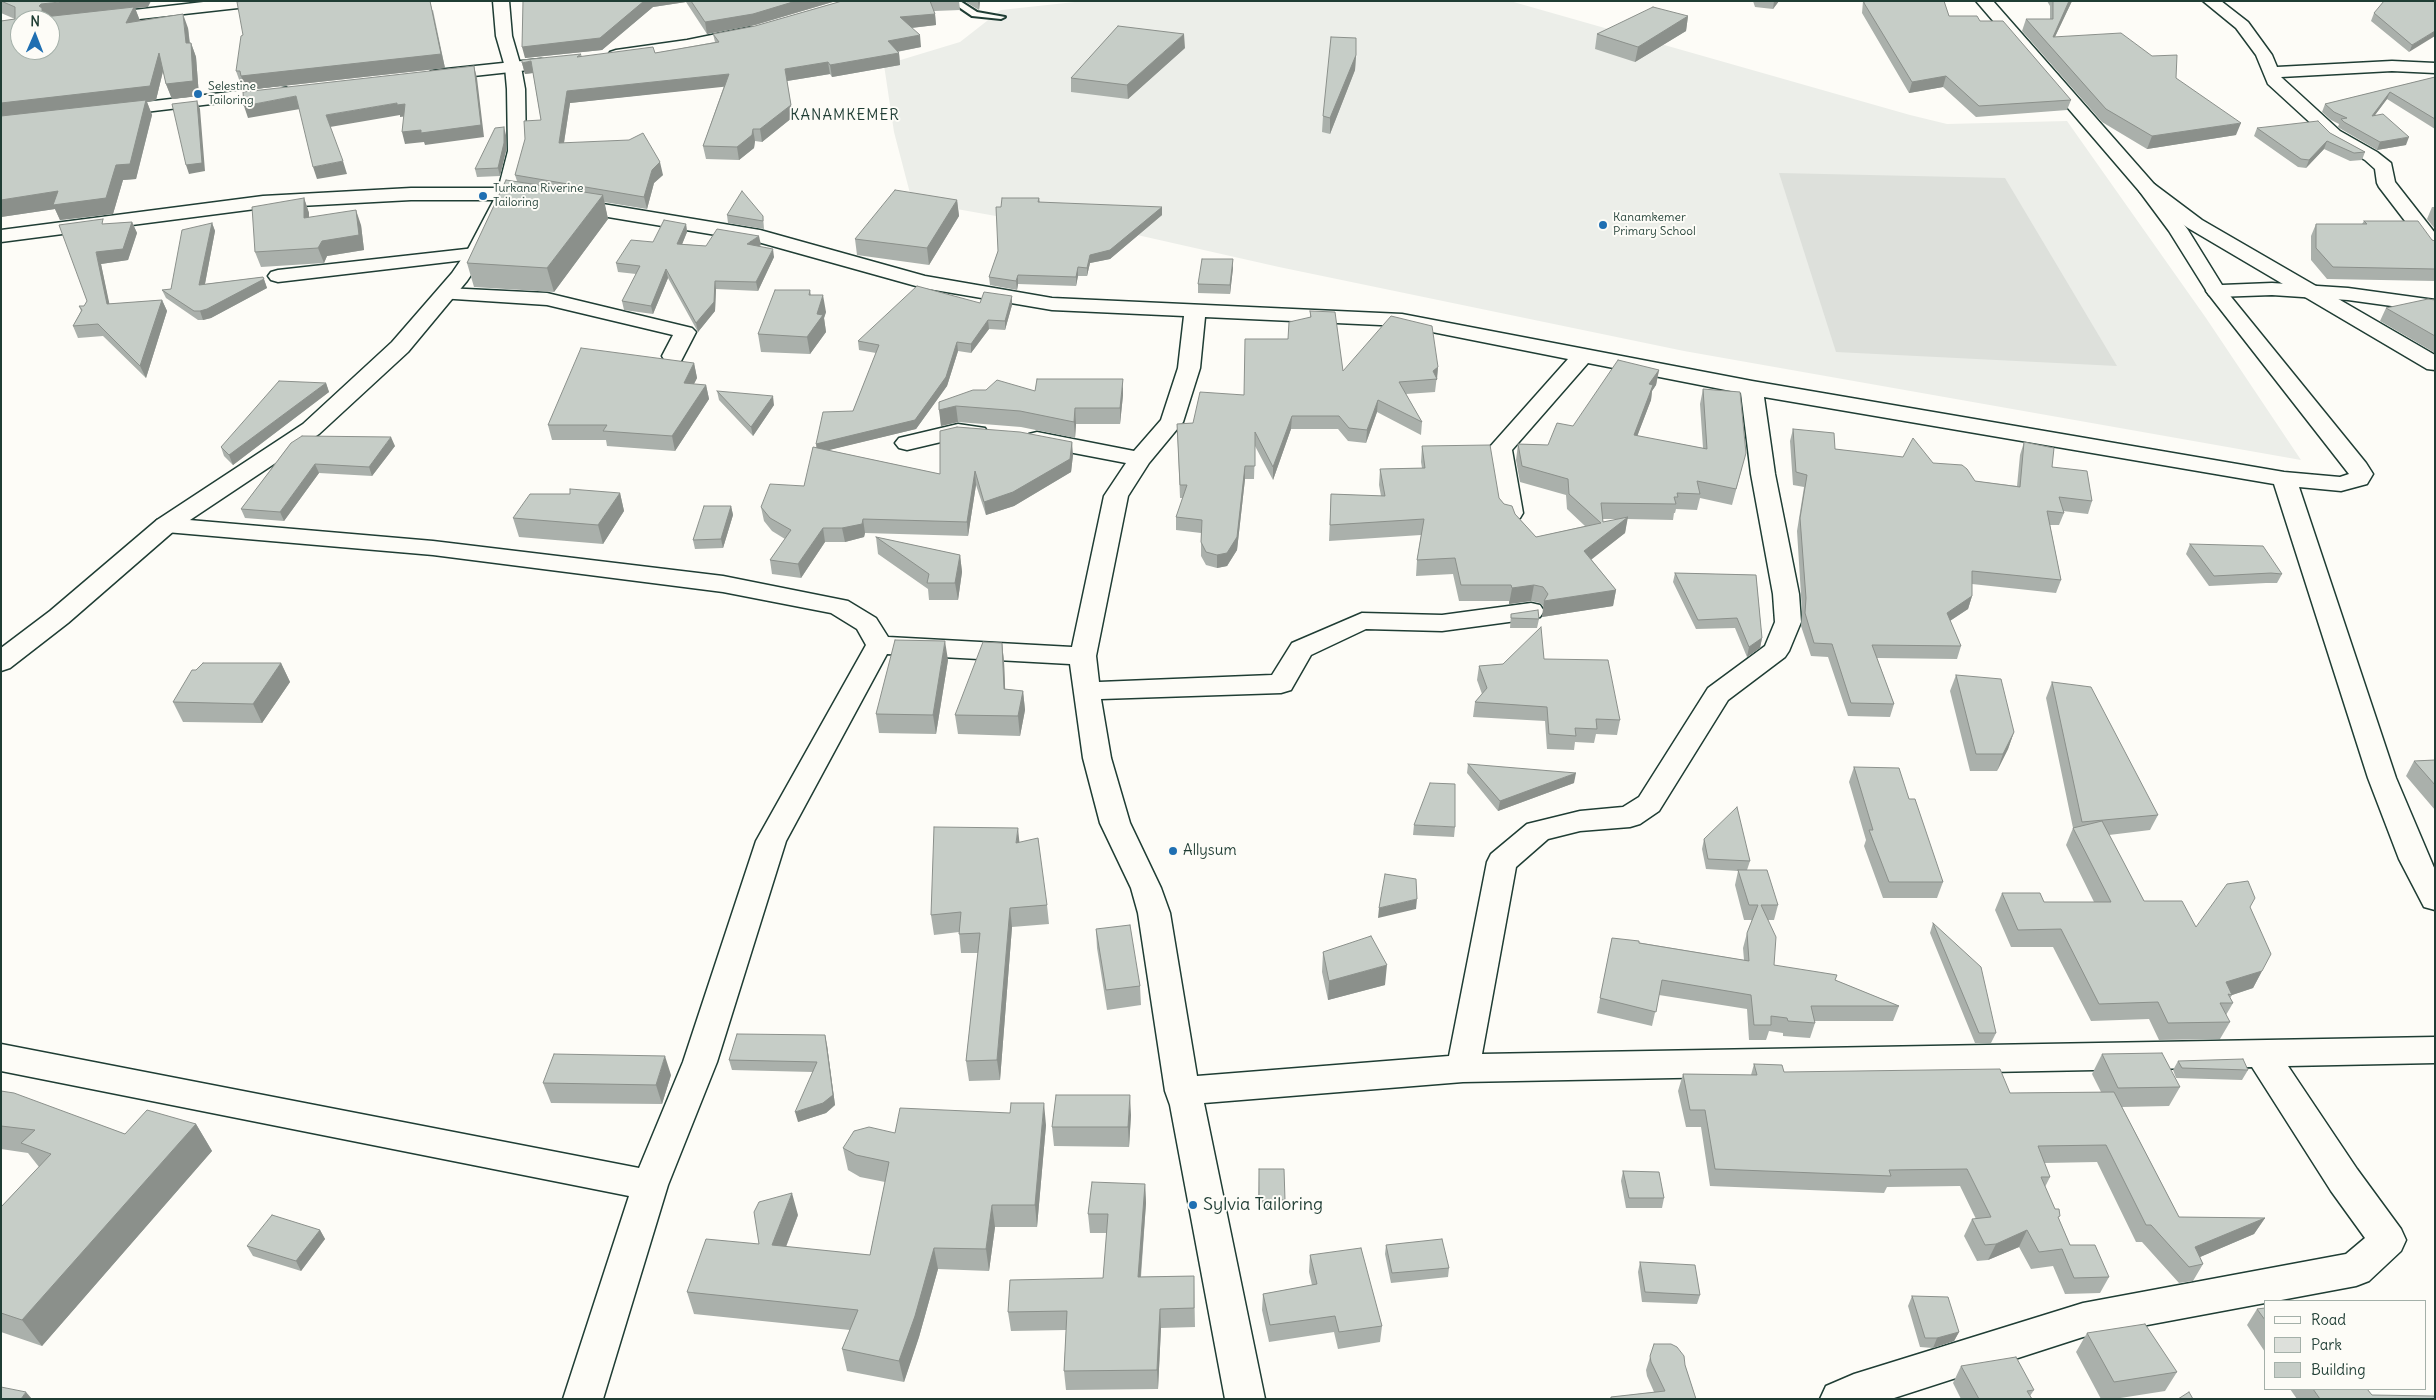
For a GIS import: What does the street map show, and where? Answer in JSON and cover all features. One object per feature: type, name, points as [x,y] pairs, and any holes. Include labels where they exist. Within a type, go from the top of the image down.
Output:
[{"type":"street","points":[[60,23],[256,1]]},
{"type":"street","points":[[1,662],[59,617],[166,525],[311,429],[400,347],[446,294],[475,254],[506,194],[517,151],[518,120],[512,68],[504,36],[501,1]]},
{"type":"street","points":[[1,236],[264,202],[411,194],[506,194],[760,236],[923,282],[1052,304],[1402,320],[1752,388],[2284,479],[2341,484],[2354,482],[2359,479],[2361,474],[2358,468],[2216,291],[2178,230],[2147,188],[1984,1]]},
{"type":"street","points":[[2211,1],[2242,25],[2264,55],[2274,80],[2334,135],[2371,156],[2384,167],[2386,183],[2435,247]]},
{"type":"street","points":[[598,57],[687,45],[766,29]]},
{"type":"street","points":[[424,76],[560,62]]},
{"type":"street","points":[[2271,72],[2392,66],[2435,68]]},
{"type":"street","points":[[99,112],[296,90]]},
{"type":"street","points":[[2147,188],[2195,224],[2435,364]]},
{"type":"street","points":[[278,276],[475,254]]},
{"type":"street","points":[[2216,291],[2272,289],[2308,291],[2348,294],[2435,306]]},
{"type":"street","points":[[446,294],[547,299],[686,332],[673,356]]},
{"type":"street","points":[[1195,311],[1189,368],[1172,422],[1140,459],[1116,496],[1084,656],[1086,691],[1097,758],[1115,823],[1146,888],[1154,913],[1182,1091],[1187,1105],[1245,1399]]},
{"type":"street","points":[[1511,513],[1500,448],[1583,355]]},
{"type":"street","points":[[1462,1068],[1502,862],[1538,830],[1580,821],[1630,817],[1649,804],[1718,694],[1776,651],[1788,622],[1786,594],[1763,474],[1752,388]]},
{"type":"street","points":[[907,443],[958,431],[1007,435],[1140,459]]},
{"type":"street","points":[[2284,479],[2382,778],[2414,860],[2435,899]]},
{"type":"street","points":[[166,525],[432,548],[723,584],[839,606],[867,624],[879,645]]},
{"type":"street","points":[[1086,691],[1280,684],[1301,649],[1362,621],[1442,622],[1531,611]]},
{"type":"street","points":[[879,645],[1084,656]]},
{"type":"street","points":[[583,1399],[650,1184],[700,1062],[771,841],[879,645]]},
{"type":"street","points":[[1182,1091],[1462,1068],[2435,1050]]},
{"type":"street","points":[[1840,1399],[1854,1392],[2083,1320],[2356,1269],[2388,1240],[2344,1180],[2260,1052]]},
{"type":"street","points":[[1,1057],[650,1184]]},
{"type":"lane","points":[[954,1],[974,14],[1001,17]]},
{"type":"shaded area","name":"Kanamkemer Primary School","points":[[1084,1],[1510,1],[1947,124],[2067,121],[2206,318],[2301,460],[1684,351],[1279,267],[1124,232],[1007,218],[912,201],[894,132],[884,65],[960,42],[1001,10]]},
{"type":"green space","points":[[1779,173],[2005,178],[2117,366],[1836,352]]},
{"type":"building","points":[[1,1],[69,1],[41,4],[39,6],[42,10],[15,10],[15,7]]},
{"type":"building","points":[[430,1],[441,54],[241,76],[240,71],[236,71],[241,36],[243,35],[237,2]]},
{"type":"building","points":[[523,1],[644,1],[600,38],[522,47]]},
{"type":"building","points":[[691,1],[796,1],[753,14],[705,22]]},
{"type":"building","points":[[842,1],[930,1],[935,14],[900,17],[920,35],[888,41],[899,53],[830,65],[828,62],[785,69],[791,105],[760,129],[753,129],[752,135],[737,147],[703,146],[729,74],[567,91],[559,143],[629,140],[643,133],[660,162],[652,170],[644,197],[515,175],[525,139],[524,121],[541,120],[531,61],[522,63],[522,60],[581,54],[577,57],[653,47],[655,53],[719,42],[713,34],[755,26]]},
{"type":"building","points":[[1864,1],[1944,1],[1949,16],[1977,16],[1980,21],[2003,21],[2071,100],[1979,106],[1946,76],[1912,82]]},
{"type":"building","points":[[2053,1],[2069,1],[2053,37],[2121,33],[2152,56],[2177,55],[2176,78],[2241,123],[2152,136],[2106,109],[2026,19],[2053,19]]},
{"type":"building","points":[[2384,1],[2435,1],[2435,31],[2412,45],[2374,13]]},
{"type":"building","points":[[134,7],[126,23],[183,14],[186,43],[191,43],[193,81],[166,84],[159,53],[150,86],[1,103],[1,21],[10,20],[10,60],[60,60],[60,15]]},
{"type":"building","points":[[1653,7],[1688,16],[1638,47],[1597,34]]},
{"type":"building","points":[[1118,26],[1184,34],[1127,85],[1071,78]]},
{"type":"building","points":[[1331,37],[1356,38],[1356,55],[1330,118],[1323,116]]},
{"type":"building","points":[[474,66],[481,125],[421,133],[421,130],[402,132],[405,104],[397,105],[397,103],[326,115],[343,161],[313,167],[296,96],[244,106],[243,92]]},
{"type":"building","points":[[2435,77],[2435,119],[2390,92],[2372,116],[2383,114],[2409,137],[2380,142],[2344,122],[2341,119],[2347,118],[2334,112],[2325,104]]},
{"type":"building","points":[[146,100],[130,164],[116,165],[106,198],[53,205],[58,191],[1,200],[1,116]]},
{"type":"building","points":[[197,101],[202,163],[186,165],[172,104]]},
{"type":"building","points":[[2318,121],[2330,133],[2365,152],[2354,153],[2327,141],[2309,160],[2301,159],[2257,128]]},
{"type":"building","points":[[504,127],[504,143],[498,168],[475,169],[495,128]]},
{"type":"building","points":[[506,180],[603,195],[547,268],[467,263]]},
{"type":"building","points":[[895,190],[957,200],[927,248],[855,239]]},
{"type":"building","points":[[742,191],[763,216],[763,221],[727,215]]},
{"type":"building","points":[[304,198],[304,218],[356,210],[359,235],[322,241],[318,248],[255,252],[252,207]]},
{"type":"building","points":[[1002,198],[1039,198],[1038,202],[1162,207],[1110,250],[1090,255],[1087,268],[1078,267],[1076,277],[1018,275],[1016,281],[989,277],[998,251],[996,207],[1001,207]]},
{"type":"building","points":[[103,219],[102,224],[132,222],[123,249],[96,252],[107,304],[162,300],[140,366],[98,324],[73,326],[82,310],[79,306],[84,306],[87,301],[59,225]]},
{"type":"building","points":[[664,220],[686,224],[677,244],[706,246],[717,229],[759,236],[747,244],[773,249],[756,282],[715,281],[714,302],[696,323],[666,269],[651,306],[622,301],[640,266],[616,263],[631,240],[653,242]]},
{"type":"building","points":[[2364,221],[2418,221],[2432,240],[2435,241],[2435,269],[2333,267],[2316,248],[2316,224],[2367,224]]},
{"type":"building","points":[[212,223],[199,285],[263,277],[264,279],[207,309],[194,311],[162,290],[171,289],[182,230]]},
{"type":"building","points":[[1202,259],[1233,259],[1230,285],[1198,284]]},
{"type":"building","points":[[917,286],[980,303],[984,292],[1012,296],[1005,321],[988,320],[971,344],[957,342],[946,377],[915,420],[816,444],[823,412],[853,411],[879,345],[858,341]]},
{"type":"building","points":[[775,290],[810,290],[809,295],[823,295],[817,314],[823,315],[807,337],[758,334]]},
{"type":"building","points":[[2428,299],[2435,300],[2435,336],[2386,308]]},
{"type":"building","points":[[1310,311],[1335,312],[1343,371],[1391,316],[1432,326],[1438,367],[1433,371],[1437,379],[1399,382],[1422,422],[1378,400],[1367,430],[1349,428],[1339,416],[1292,416],[1273,467],[1255,432],[1255,466],[1245,466],[1237,537],[1227,553],[1217,555],[1206,552],[1201,542],[1202,520],[1176,517],[1187,485],[1180,485],[1177,424],[1193,423],[1200,392],[1244,395],[1245,339],[1288,339],[1289,322],[1311,317]]},
{"type":"building","points":[[581,348],[694,363],[684,383],[706,385],[672,436],[603,431],[607,425],[548,425]]},
{"type":"building","points":[[1618,360],[1659,370],[1649,384],[1653,385],[1634,435],[1707,449],[1703,389],[1740,392],[1746,453],[1736,489],[1697,481],[1700,494],[1677,493],[1678,497],[1674,497],[1676,504],[1601,503],[1603,522],[1628,517],[1584,551],[1616,590],[1544,601],[1548,594],[1543,587],[1534,585],[1512,588],[1511,585],[1461,585],[1455,558],[1417,560],[1424,519],[1330,525],[1331,494],[1385,496],[1380,469],[1425,468],[1422,446],[1490,445],[1499,498],[1504,504],[1512,506],[1515,514],[1536,537],[1601,523],[1569,494],[1568,479],[1522,466],[1518,444],[1548,445],[1557,423],[1573,426]]},
{"type":"building","points":[[1037,379],[1123,379],[1120,408],[1075,408],[1074,422],[1020,411],[956,406],[939,410],[939,402],[973,390],[986,390],[997,380],[1035,391]]},
{"type":"building","points":[[279,381],[326,383],[229,455],[221,447]]},
{"type":"building","points":[[717,391],[773,396],[751,427]]},
{"type":"building","points":[[957,427],[1020,432],[1072,442],[1070,459],[1013,492],[984,502],[975,471],[967,522],[863,519],[862,524],[842,528],[823,528],[798,564],[770,560],[791,530],[770,518],[761,507],[770,484],[804,486],[813,447],[940,474],[940,431]]},
{"type":"building","points":[[1793,429],[1834,433],[1835,449],[1903,457],[1913,438],[1933,463],[1962,465],[1975,481],[2020,487],[2024,442],[2054,448],[2052,467],[2087,471],[2092,501],[2059,497],[2064,513],[2047,511],[2061,580],[1972,571],[1972,596],[1947,613],[1961,646],[1872,645],[1894,704],[1851,703],[1832,644],[1814,643],[1805,613],[1806,598],[1800,518],[1807,475],[1796,472]]},
{"type":"building","points":[[302,436],[391,437],[369,467],[315,464],[280,512],[241,509],[291,443]]},
{"type":"building","points":[[570,489],[620,493],[598,525],[513,518],[530,494],[570,494]]},
{"type":"building","points":[[704,506],[731,506],[721,539],[693,540]]},
{"type":"building","points":[[876,537],[960,555],[955,583],[927,583],[929,574]]},
{"type":"building","points":[[2190,544],[2263,546],[2282,574],[2214,576]]},
{"type":"building","points":[[1675,573],[1756,575],[1762,638],[1749,647],[1737,618],[1698,620]]},
{"type":"building","points":[[1538,610],[1539,619],[1511,618],[1511,614]]},
{"type":"building","points":[[1541,627],[1544,659],[1608,660],[1620,720],[1596,719],[1597,729],[1575,728],[1576,736],[1549,734],[1547,707],[1475,702],[1487,688],[1479,666],[1503,664]]},
{"type":"building","points":[[895,640],[945,641],[933,715],[876,714]]},
{"type":"building","points":[[983,642],[1002,643],[1004,689],[1023,691],[1018,716],[955,715]]},
{"type":"building","points":[[203,663],[281,663],[253,704],[173,702],[192,670],[196,670]]},
{"type":"building","points":[[1956,675],[2001,679],[2014,732],[2003,754],[1976,754]]},
{"type":"building","points":[[2052,682],[2091,687],[2158,815],[2082,822]]},
{"type":"building","points":[[2435,760],[2435,785],[2414,761]]},
{"type":"building","points":[[1468,764],[1576,773],[1500,801]]},
{"type":"building","points":[[1854,767],[1899,768],[1909,799],[1915,799],[1943,882],[1889,882],[1869,830],[1873,830]]},
{"type":"building","points":[[1430,783],[1455,784],[1455,827],[1414,825]]},
{"type":"building","points":[[1737,807],[1750,861],[1708,859],[1704,839]]},
{"type":"building","points":[[2102,821],[2144,901],[2182,901],[2196,927],[2227,884],[2248,881],[2255,898],[2250,907],[2271,954],[2262,971],[2226,982],[2232,995],[2228,994],[2233,1003],[2220,1003],[2230,1022],[2168,1023],[2158,1002],[2099,1004],[2061,929],[2018,930],[2002,893],[2040,893],[2044,902],[2111,902],[2073,828]]},
{"type":"building","points":[[934,827],[1018,828],[1016,843],[1038,838],[1047,905],[1010,908],[997,1060],[966,1061],[980,933],[959,934],[961,912],[931,915]]},
{"type":"building","points":[[1738,870],[1767,870],[1778,905],[1761,905],[1776,937],[1774,965],[1837,975],[1835,980],[1899,1006],[1811,1006],[1815,1023],[1788,1021],[1787,1018],[1771,1016],[1771,1025],[1754,1025],[1751,995],[1662,980],[1656,1012],[1600,998],[1612,938],[1639,941],[1639,943],[1749,961],[1747,933],[1758,905],[1749,905]]},
{"type":"building","points":[[1385,874],[1416,879],[1417,899],[1379,908]]},
{"type":"building","points":[[1933,923],[1981,967],[1996,1033],[1979,1033]]},
{"type":"building","points":[[1130,925],[1140,986],[1106,990],[1096,929]]},
{"type":"building","points":[[1371,936],[1387,965],[1329,981],[1323,952]]},
{"type":"building","points":[[737,1034],[825,1035],[833,1095],[823,1103],[795,1112],[817,1062],[729,1060]]},
{"type":"building","points":[[2162,1053],[2180,1087],[2118,1088],[2102,1054]]},
{"type":"building","points":[[554,1054],[665,1056],[656,1085],[543,1083]]},
{"type":"building","points":[[2243,1059],[2248,1070],[2182,1068],[2178,1061]]},
{"type":"building","points":[[1754,1064],[1782,1065],[1784,1072],[2000,1069],[2010,1093],[2114,1092],[2179,1217],[2265,1218],[2195,1247],[2203,1264],[2189,1267],[2151,1225],[2146,1225],[2106,1145],[2038,1146],[2050,1177],[2041,1177],[2055,1209],[2059,1209],[2060,1216],[2058,1217],[2070,1245],[2095,1245],[2109,1277],[2074,1278],[2062,1249],[2039,1252],[2027,1230],[1996,1244],[1985,1245],[1972,1219],[1991,1217],[1967,1169],[1889,1170],[1891,1176],[1715,1169],[1705,1110],[1690,1110],[1683,1074],[1757,1075]]},
{"type":"building","points":[[1,1091],[14,1093],[125,1134],[147,1110],[196,1124],[22,1320],[1,1313],[1,1207],[51,1154],[21,1143],[35,1130],[1,1126]]},
{"type":"building","points":[[1056,1095],[1130,1095],[1128,1127],[1052,1127]]},
{"type":"building","points":[[1011,1103],[1044,1103],[1035,1205],[992,1205],[986,1249],[934,1248],[915,1316],[899,1361],[842,1349],[858,1310],[687,1292],[706,1239],[759,1244],[754,1212],[759,1202],[792,1193],[772,1245],[870,1255],[889,1162],[856,1155],[843,1148],[854,1131],[869,1127],[895,1133],[900,1108],[1010,1113]]},
{"type":"building","points":[[1259,1169],[1284,1169],[1285,1200],[1259,1200]]},
{"type":"building","points":[[1623,1171],[1659,1172],[1664,1198],[1629,1198]]},
{"type":"building","points":[[1092,1182],[1145,1184],[1138,1277],[1194,1276],[1194,1308],[1160,1309],[1157,1370],[1064,1371],[1067,1311],[1008,1312],[1010,1280],[1103,1278],[1108,1214],[1088,1214]]},
{"type":"building","points":[[272,1215],[320,1230],[296,1261],[247,1246]]},
{"type":"building","points":[[1442,1239],[1449,1268],[1392,1273],[1386,1245]]},
{"type":"building","points":[[1361,1248],[1382,1326],[1339,1332],[1335,1316],[1270,1325],[1263,1294],[1317,1284],[1310,1255]]},
{"type":"building","points":[[1640,1262],[1695,1265],[1700,1295],[1645,1292]]},
{"type":"building","points":[[1912,1296],[1948,1297],[1959,1332],[1937,1338],[1925,1338]]},
{"type":"building","points":[[2264,1308],[2264,1319],[2257,1309]]},
{"type":"building","points":[[2145,1324],[2177,1372],[2114,1382],[2087,1333]]},
{"type":"building","points":[[1654,1344],[1671,1344],[1677,1347],[1684,1356],[1696,1399],[1611,1399],[1611,1397],[1665,1391],[1651,1362],[1650,1356]]},
{"type":"building","points":[[2016,1357],[2034,1390],[2027,1391],[2032,1399],[1979,1399],[1961,1366]]},
{"type":"building","points":[[1,1387],[26,1392],[21,1399],[1,1399]]},
{"type":"building","points":[[2314,1390],[2368,1390],[2372,1395],[2434,1396],[2435,1399],[2320,1399]]},
{"type":"building","points":[[2189,1392],[2193,1399],[2178,1399]]},
{"type":"place","name":"Selestine Tailoring","points":[[198,94]]},
{"type":"place","name":"Turkana Riverine Tailoring","points":[[483,196]]},
{"type":"place","name":"Kanamkemer Primary School","points":[[1603,225]]},
{"type":"place","name":"Allysum","points":[[1173,851]]},
{"type":"place","name":"Sylvia Tailoring","points":[[1193,1205]]},
{"type":"district","name":"KANAMKEMER","points":[[845,116]]}]
